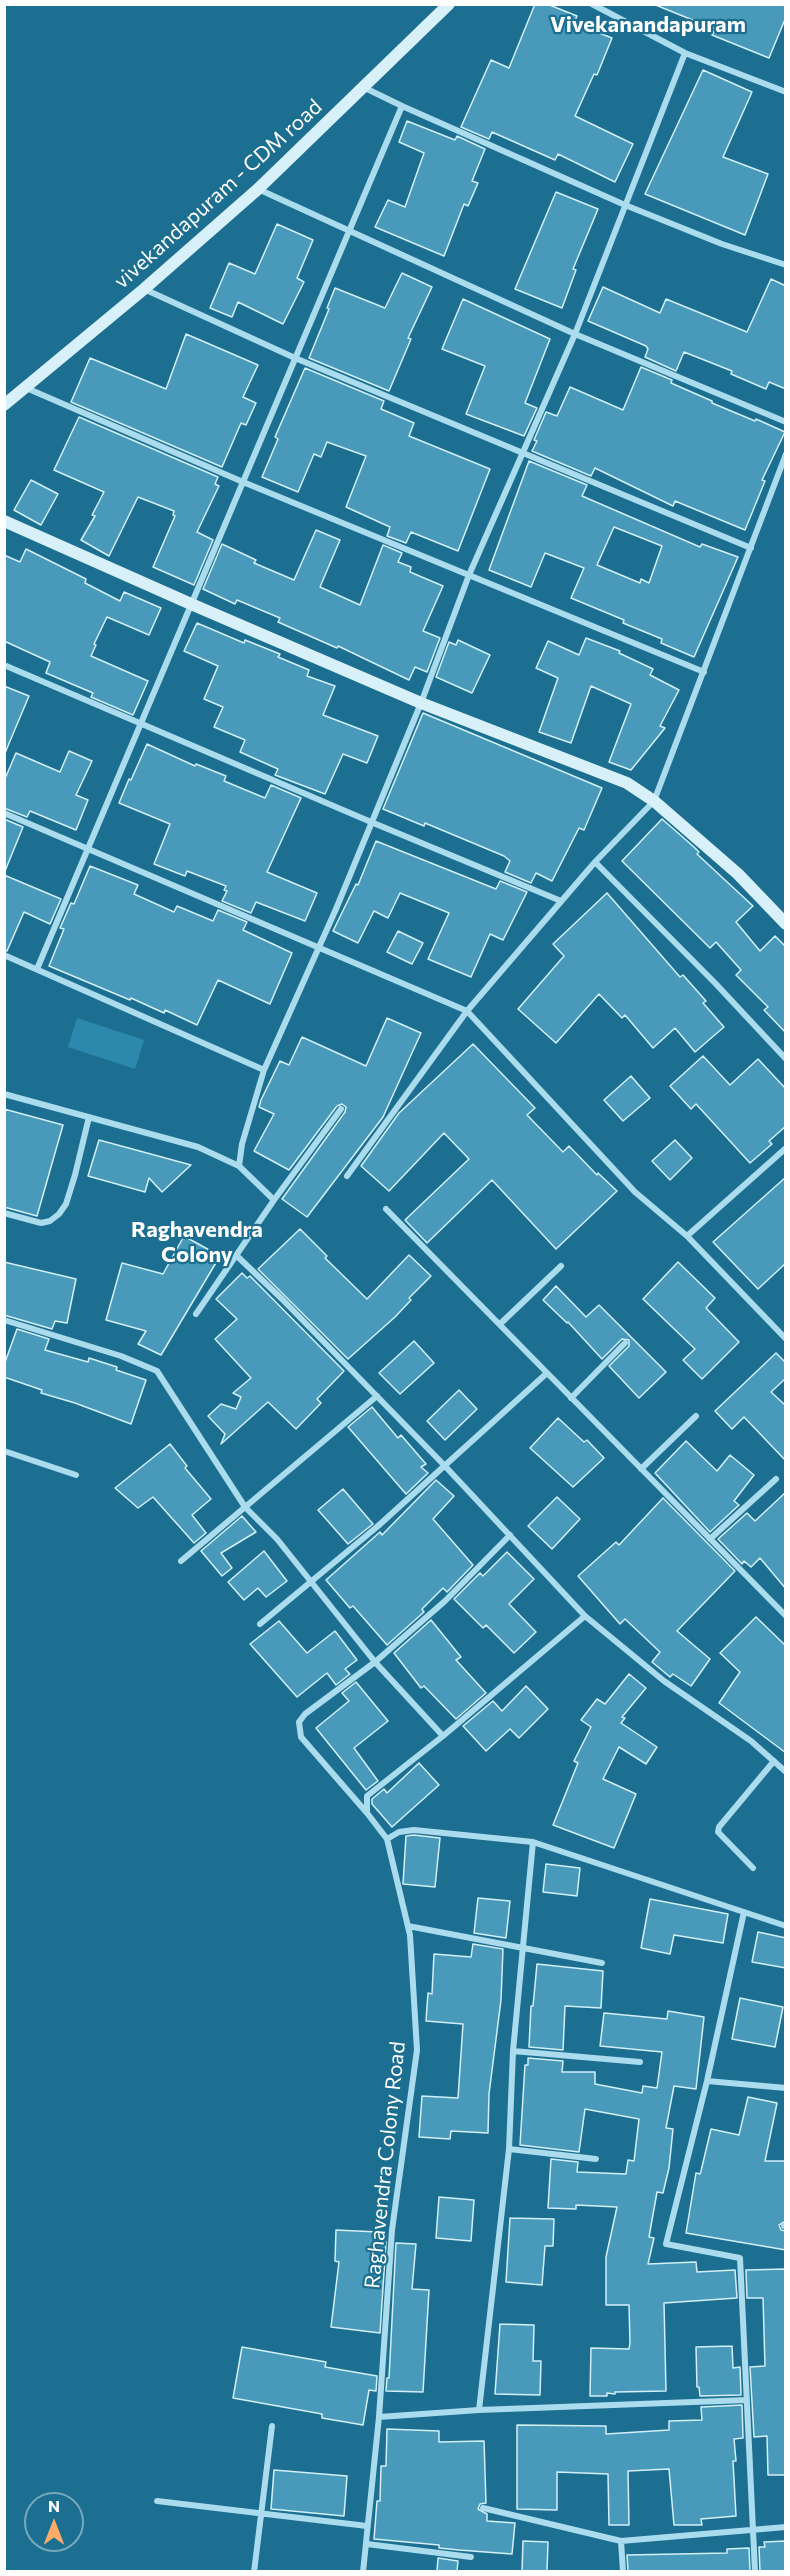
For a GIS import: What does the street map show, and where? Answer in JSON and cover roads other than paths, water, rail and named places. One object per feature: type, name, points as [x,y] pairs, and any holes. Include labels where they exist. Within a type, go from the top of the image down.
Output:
[{"type":"street","name":"vivekandapuram - CDM road","points":[[4,405],[144,289],[258,189],[365,88],[449,4]]},
{"type":"street","points":[[592,4],[685,53],[786,92]]},
{"type":"street","points":[[239,1166],[242,1144],[264,1070],[336,909],[421,703],[469,575],[575,334],[685,53]]},
{"type":"street","points":[[365,88],[625,205],[722,244],[786,266]]},
{"type":"street","points":[[37,969],[402,106]]},
{"type":"street","points":[[258,189],[575,334],[786,422]]},
{"type":"street","points":[[144,289],[295,358],[751,548]]},
{"type":"street","points":[[24,387],[243,482],[704,672]]},
{"type":"street","points":[[347,1176],[467,1011],[595,862],[654,801],[786,454]]},
{"type":"street","points":[[4,521],[421,703],[627,783],[654,801],[738,874],[786,924]]},
{"type":"street","points":[[4,665],[561,901]]},
{"type":"street","points":[[4,813],[467,1011],[635,1192],[687,1236],[786,1339]]},
{"type":"street","points":[[595,862],[715,983],[786,1059]]},
{"type":"street","points":[[4,955],[264,1070]]},
{"type":"street","points":[[4,1094],[198,1147],[239,1166],[274,1200]]},
{"type":"street","points":[[196,1314],[274,1200],[341,1110]]},
{"type":"street","points":[[4,1213],[40,1223],[51,1221],[59,1214],[66,1204],[72,1185],[89,1117]]},
{"type":"street","points":[[687,1236],[786,1148]]},
{"type":"street","points":[[386,1209],[786,1616]]},
{"type":"street","points":[[237,1256],[444,1465],[585,1616],[664,1681],[751,1741],[786,1772]]},
{"type":"street","points":[[500,1324],[561,1266]]},
{"type":"street","points":[[4,1320],[122,1356],[157,1371],[245,1507],[277,1539],[375,1662],[443,1736]]},
{"type":"street","points":[[571,1398],[625,1343]]},
{"type":"street","points":[[260,1624],[378,1527],[547,1373]]},
{"type":"street","points":[[181,1561],[377,1396]]},
{"type":"street","points":[[641,1469],[696,1416]]},
{"type":"street","points":[[4,1451],[76,1475]]},
{"type":"street","points":[[710,1539],[776,1479]]},
{"type":"street","points":[[375,1662],[445,1601],[510,1535]]},
{"type":"street","points":[[367,1813],[367,1796],[443,1736],[585,1616]]},
{"type":"street","name":"Raghavendra Colony Road","points":[[363,2571],[379,2417],[392,2230],[417,2050],[408,1926],[387,1839],[301,1737],[299,1722],[305,1714],[375,1662]]},
{"type":"street","points":[[753,1868],[718,1832],[719,1827],[774,1761]]},
{"type":"street","points":[[387,1839],[399,1832],[414,1830],[533,1842],[786,1926]]},
{"type":"street","points":[[479,2410],[509,2149],[513,2051],[533,1842]]},
{"type":"street","points":[[744,1912],[707,2081],[666,2244],[740,2258],[755,2571]]},
{"type":"street","points":[[408,1926],[602,1963]]},
{"type":"street","points":[[513,2051],[640,2062]]},
{"type":"street","points":[[707,2081],[786,2088]]},
{"type":"street","points":[[509,2149],[596,2159]]},
{"type":"street","points":[[379,2417],[479,2410],[747,2400]]},
{"type":"street","points":[[254,2571],[272,2426]]},
{"type":"street","points":[[157,2501],[367,2526]]},
{"type":"street","points":[[483,2508],[621,2541],[786,2527]]},
{"type":"street","points":[[621,2541],[623,2571]]},
{"type":"street","points":[[367,2544],[471,2557]]},
{"type":"district","name":"Vivekanandapuram","points":[[648,25]]},
{"type":"district","name":"Raghavendra Colony","points":[[197,1242]]}]
